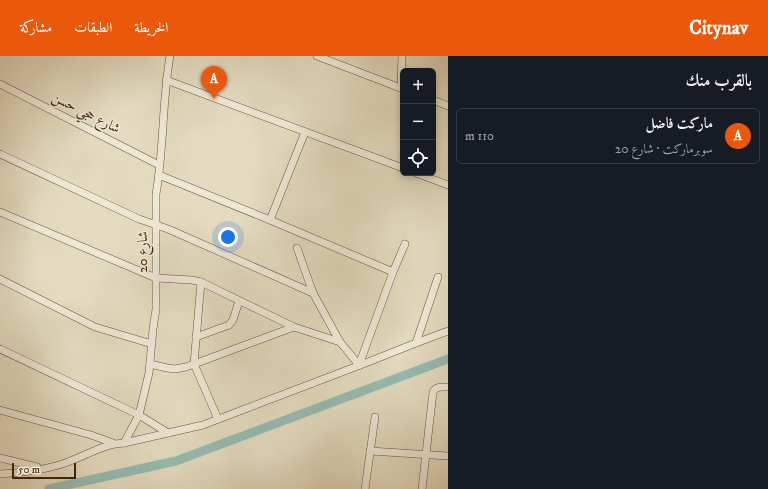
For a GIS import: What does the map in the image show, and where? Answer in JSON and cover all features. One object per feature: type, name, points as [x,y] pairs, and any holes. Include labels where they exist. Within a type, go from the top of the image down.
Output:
[{"type":"street","points":[[317,56],[336,59],[400,88]]},
{"type":"street","points":[[402,56],[402,68]]},
{"type":"street","name":"شارع 20","points":[[124,443],[139,415],[146,392],[149,373],[156,309],[156,194],[159,175],[168,57]]},
{"type":"street","points":[[166,80],[400,167]]},
{"type":"street","name":"شارع حجي حسن","points":[[0,84],[159,165]]},
{"type":"street","points":[[436,101],[448,106]]},
{"type":"street","points":[[270,220],[305,132]]},
{"type":"street","points":[[0,154],[139,219],[168,229],[313,293]]},
{"type":"street","points":[[159,175],[393,272]]},
{"type":"street","points":[[424,176],[448,185]]},
{"type":"street","points":[[0,212],[156,278],[196,280],[294,326],[340,342]]},
{"type":"street","points":[[360,365],[393,272],[405,244]]},
{"type":"street","points":[[297,248],[313,293],[340,342],[360,365]]},
{"type":"street","points":[[416,343],[438,277]]},
{"type":"street","points":[[0,280],[95,327],[152,344]]},
{"type":"street","points":[[201,282],[194,364],[218,419]]},
{"type":"street","points":[[196,337],[229,325],[233,320],[238,301]]},
{"type":"street","points":[[150,364],[176,369],[194,364],[294,326]]},
{"type":"street","points":[[0,410],[91,435],[113,443],[124,443],[203,425],[448,331]]},
{"type":"street","points":[[0,349],[139,415],[168,433]]},
{"type":"street","points":[[422,489],[433,392],[440,386],[448,387]]},
{"type":"street","points":[[365,489],[375,417]]},
{"type":"street","points":[[0,474],[59,465],[113,443]]},
{"type":"street","points":[[370,451],[448,456]]},
{"type":"street","points":[[0,458],[41,468]]},
{"type":"waterway","points":[[49,489],[176,461],[448,359]]},
{"type":"place","name":"ماركت فاضل","points":[[214,99]]}]
